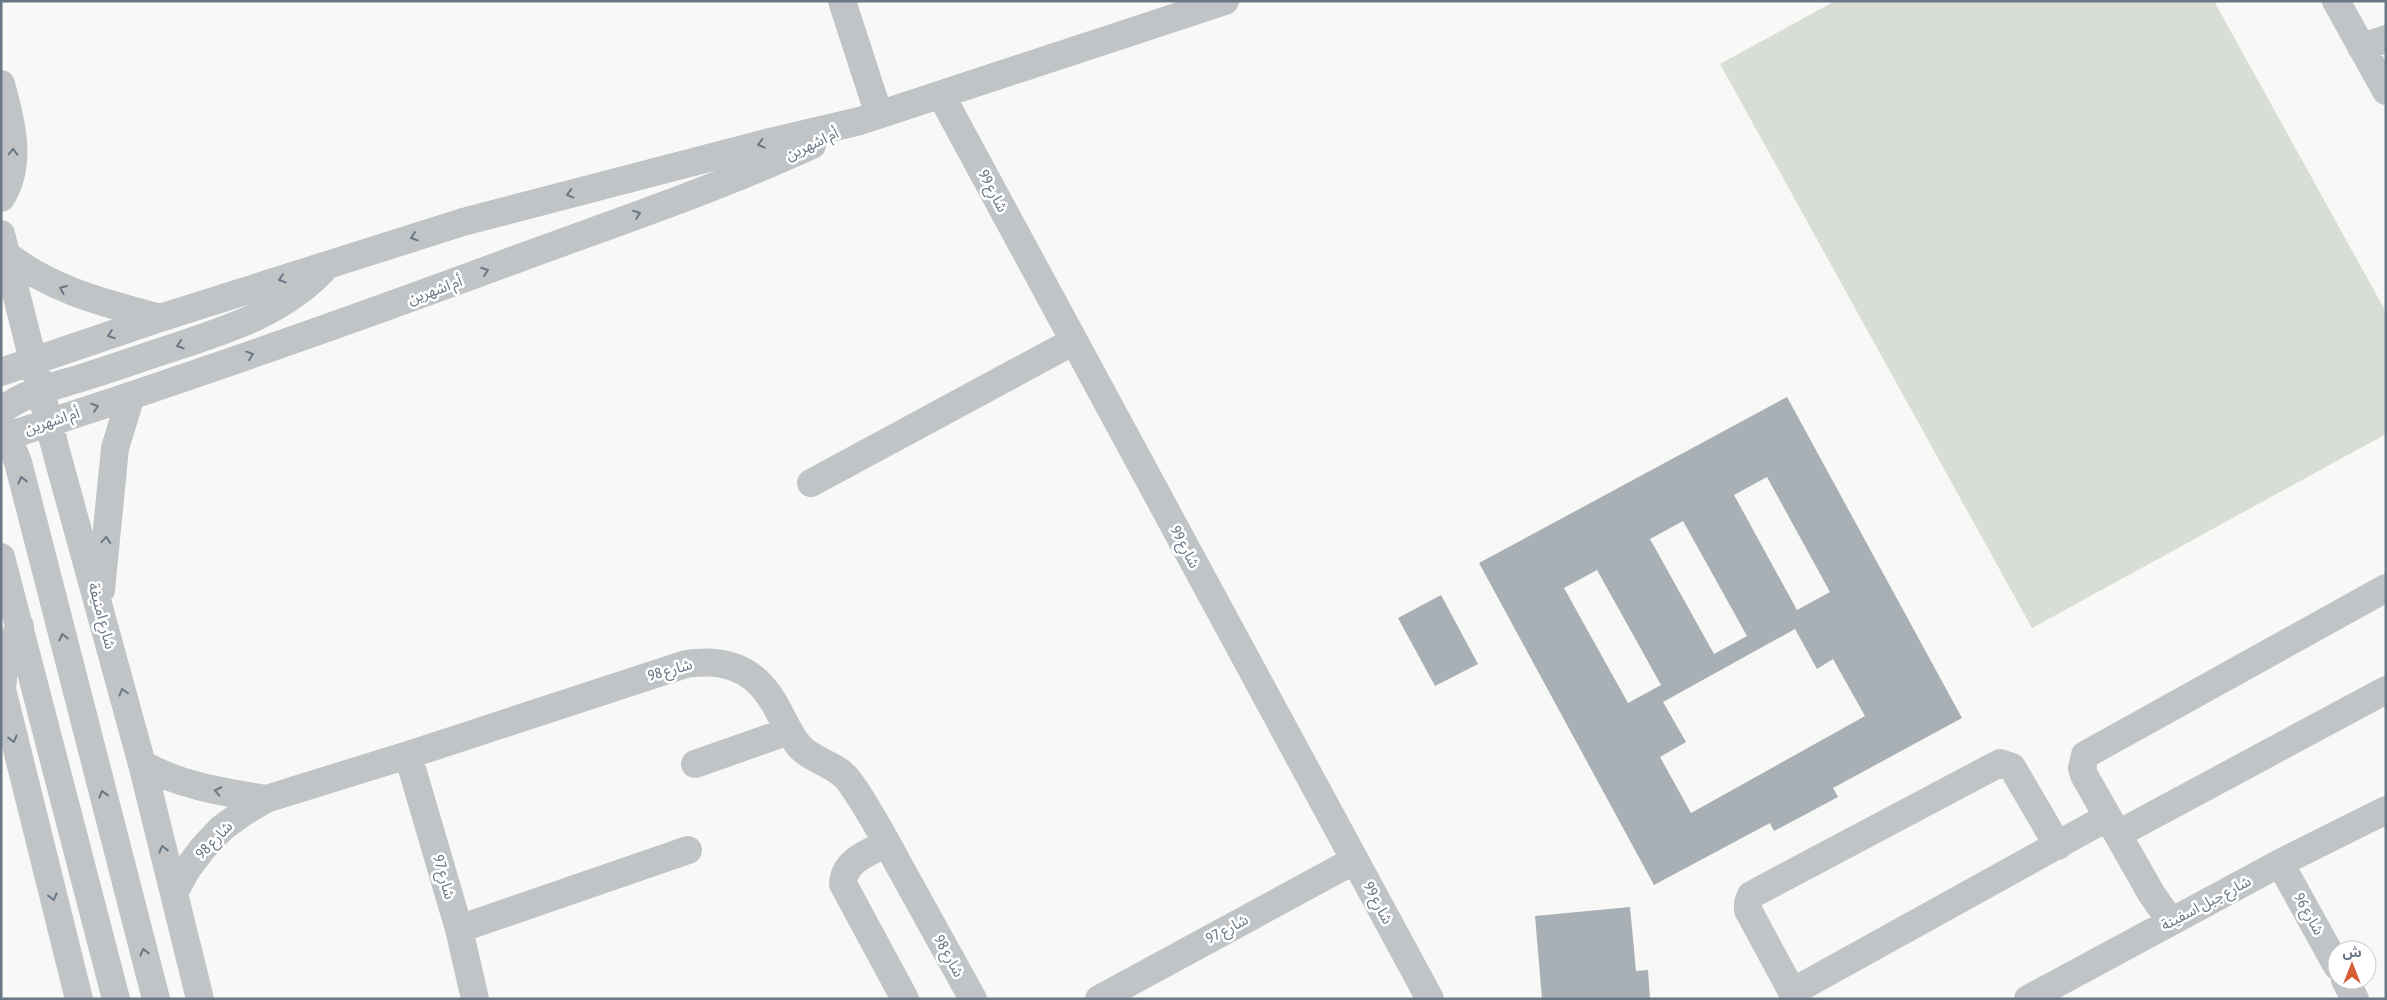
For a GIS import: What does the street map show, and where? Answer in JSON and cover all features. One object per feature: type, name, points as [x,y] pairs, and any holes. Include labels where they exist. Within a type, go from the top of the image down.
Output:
[{"type":"street","points":[[842,1],[870,118]]},
{"type":"street","name":"أم اشهرين","points":[[1,372],[160,318],[463,222],[766,143],[870,118],[1224,1]]},
{"type":"street","points":[[2336,1],[2373,43],[2385,86]]},
{"type":"street","points":[[1,84],[10,118],[14,150],[11,179],[1,198]]},
{"type":"street","name":"شارع 99","points":[[941,95],[1430,999]]},
{"type":"street","name":"أم اشهرين","points":[[3,413],[49,421],[131,396],[308,336],[706,189],[810,146],[870,118]]},
{"type":"street","points":[[4,245],[35,275],[66,291],[160,318]]},
{"type":"street","name":"شارع امنيفة","points":[[4,245],[49,421],[142,764],[200,999]]},
{"type":"street","points":[[3,413],[41,389],[79,379],[258,317],[286,302],[310,283],[328,264]]},
{"type":"street","points":[[811,483],[1074,341]]},
{"type":"street","points":[[34,362],[3,413],[18,462],[156,999]]},
{"type":"street","points":[[100,606],[115,448],[131,396]]},
{"type":"street","points":[[1,557],[116,999]]},
{"type":"street","points":[[2171,922],[2151,894],[2082,768],[2085,755],[2386,588]]},
{"type":"street","points":[[20,626],[5,657],[2,689],[79,999]]},
{"type":"street","name":"شارع 98","points":[[174,894],[187,870],[203,848],[222,828],[266,799],[408,755],[669,669],[706,661],[726,664],[743,670],[758,681],[769,695],[789,731],[810,755],[835,768],[850,781],[887,843],[973,999]]},
{"type":"street","points":[[2058,846],[2012,767],[2008,764],[2000,763],[1760,890],[1749,899],[1748,910],[1794,995],[2058,846],[2113,826],[2386,690]]},
{"type":"street","points":[[695,764],[789,731]]},
{"type":"street","name":"شارع 97","points":[[408,755],[459,929],[475,999]]},
{"type":"street","name":"شارع 98","points":[[142,764],[180,782],[221,792],[266,799]]},
{"type":"street","name":"شارع جبل اسفينة","points":[[2028,999],[2280,863],[2386,810]]},
{"type":"street","points":[[887,843],[853,862],[847,868],[842,884],[905,999]]},
{"type":"street","points":[[459,929],[688,850]]},
{"type":"street","name":"شارع 97","points":[[1099,999],[1355,860]]},
{"type":"street","name":"شارع 96","points":[[2280,863],[2327,948]]},
{"type":"shaded area","points":[[1835,1],[2214,1],[2386,312],[2386,434],[2032,628],[1720,64]]},
{"type":"building","points":[[1787,397],[1962,718],[1833,788],[1838,797],[1774,831],[1770,823],[1654,885],[1479,563]],"holes":[[[1767,477],[1830,592],[1797,610],[1734,495]],[[1683,521],[1747,636],[1714,654],[1650,539]],[[1597,570],[1661,685],[1628,703],[1564,588]],[[1795,629],[1817,669],[1833,659],[1865,716],[1691,813],[1660,757],[1686,742],[1663,702]]]},
{"type":"building","points":[[1441,595],[1478,664],[1435,686],[1398,618]]},
{"type":"building","points":[[1630,907],[1636,971],[1648,970],[1650,999],[1542,999],[1535,916]]}]
